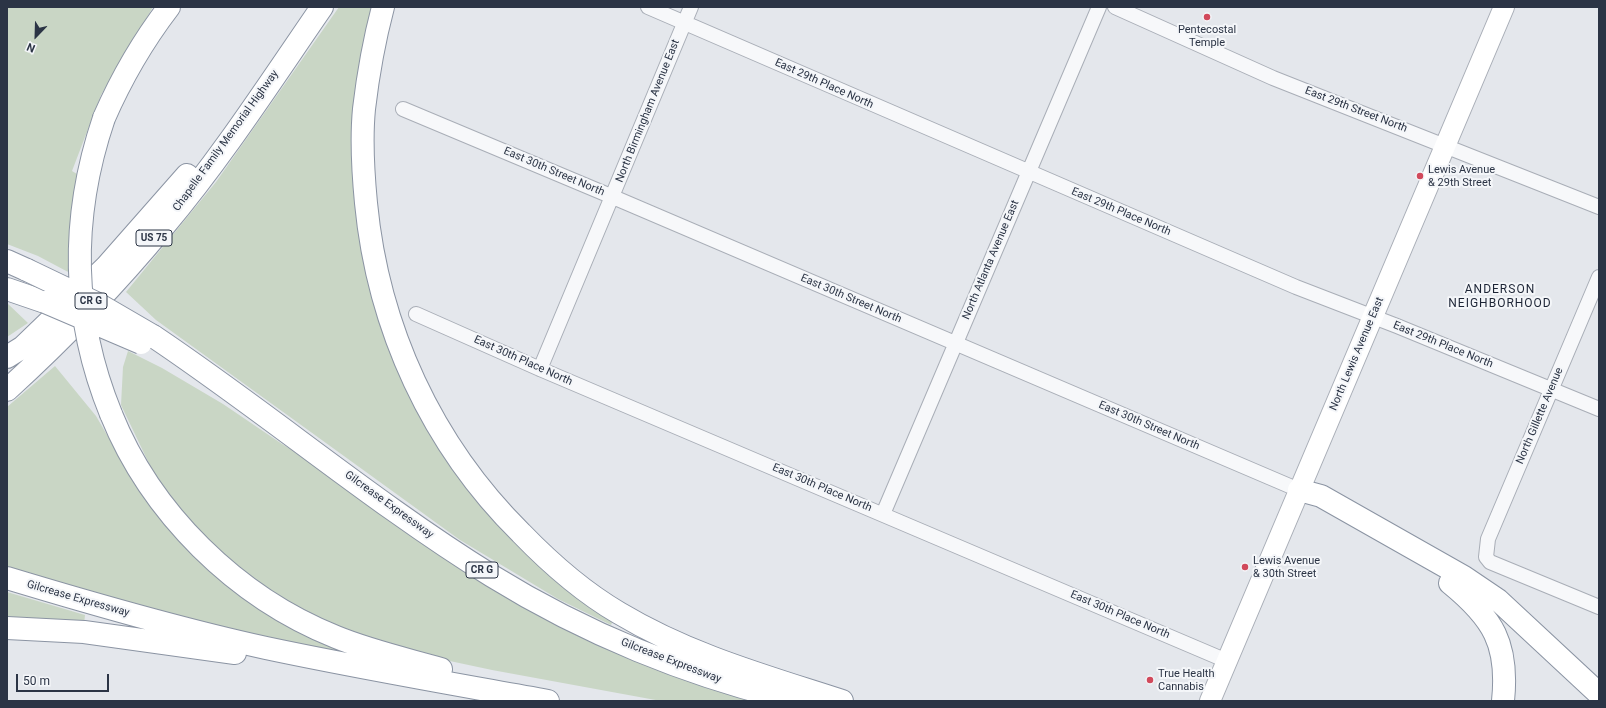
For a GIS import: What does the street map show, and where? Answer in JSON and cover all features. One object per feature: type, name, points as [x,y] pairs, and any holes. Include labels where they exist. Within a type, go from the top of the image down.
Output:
[{"type":"highway","points":[[169,7],[125,74],[104,118],[88,174],[81,211],[79,260],[85,324],[100,388],[122,440],[143,477],[177,521],[227,571],[271,604],[315,628],[355,644],[555,701]]},
{"type":"highway","name":"Chapelle Family Memorial Highway","points":[[7,390],[38,362],[113,285],[165,225],[214,163],[322,7]]},
{"type":"highway","points":[[382,7],[375,38],[364,110],[364,187],[372,254],[391,325],[406,365],[423,400],[463,466],[508,521],[539,551],[588,592],[618,613],[699,654],[842,701]]},
{"type":"highway","points":[[7,357],[23,347],[106,267],[279,68]]},
{"type":"highway","name":"CR G","points":[[7,261],[98,304],[150,341]]},
{"type":"highway","points":[[7,289],[150,341]]},
{"type":"highway","name":"Gilcrease Expressway","points":[[150,341],[206,372],[433,537],[493,576],[538,602],[582,625],[666,661],[742,687],[795,701]]},
{"type":"highway","points":[[1299,490],[1321,496],[1464,577],[1504,605],[1599,694]]},
{"type":"highway","points":[[1299,490],[1318,505],[1449,582],[1482,611],[1492,626],[1501,654],[1504,681],[1503,701]]},
{"type":"highway","name":"Gilcrease Expressway","points":[[7,578],[145,618],[258,646],[348,665],[548,701]]},
{"type":"highway","points":[[7,628],[84,632],[491,690]]},
{"type":"main road","name":"North Lewis Avenue East","points":[[1210,701],[1504,7]]},
{"type":"street","name":"East 29th Place North","points":[[648,7],[1029,173],[1296,287],[1599,409]]},
{"type":"street","name":"North Birmingham Avenue East","points":[[540,369],[691,7]]},
{"type":"street","name":"North Atlanta Avenue East","points":[[883,514],[1099,7]]},
{"type":"street","name":"East 29th Street North","points":[[1115,7],[1273,78],[1599,206]]},
{"type":"street","name":"East 30th Street North","points":[[403,109],[1299,490]]},
{"type":"street","name":"North Gillette Avenue","points":[[1599,277],[1488,539],[1486,557],[1490,562],[1599,607]]},
{"type":"street","name":"East 30th Place North","points":[[416,314],[540,369],[1227,661]]},
{"type":"green space","points":[[7,7],[153,7],[101,95],[72,171],[77,174],[70,232],[70,273],[38,256],[7,244]]},
{"type":"green space","points":[[339,7],[377,7],[358,202],[437,439],[614,618],[611,625],[558,599],[460,540],[156,320],[126,292],[216,182]]},
{"type":"green space","points":[[7,303],[28,323],[7,337]]},
{"type":"green space","points":[[128,351],[162,368],[223,404],[282,444],[322,468],[396,521],[754,701],[661,701],[492,670],[417,654],[360,637],[273,597],[230,563],[187,520],[154,474],[121,405],[123,367]]},
{"type":"green space","points":[[55,366],[96,416],[138,488],[192,553],[351,651],[349,656],[183,621],[7,567],[7,407]]},
{"type":"green space","points":[[7,592],[85,615],[84,625],[7,621]]},
{"type":"place","name":"Pentecostal Temple","points":[[1207,17]]},
{"type":"place","name":"Lewis Avenue & 29th Street","points":[[1420,176]]},
{"type":"place","name":"Lewis Avenue & 30th Street","points":[[1245,567]]},
{"type":"place","name":"True Health Cannabis","points":[[1150,680]]},
{"type":"district","name":"ANDERSON NEIGHBORHOOD","points":[[1500,297]]}]
